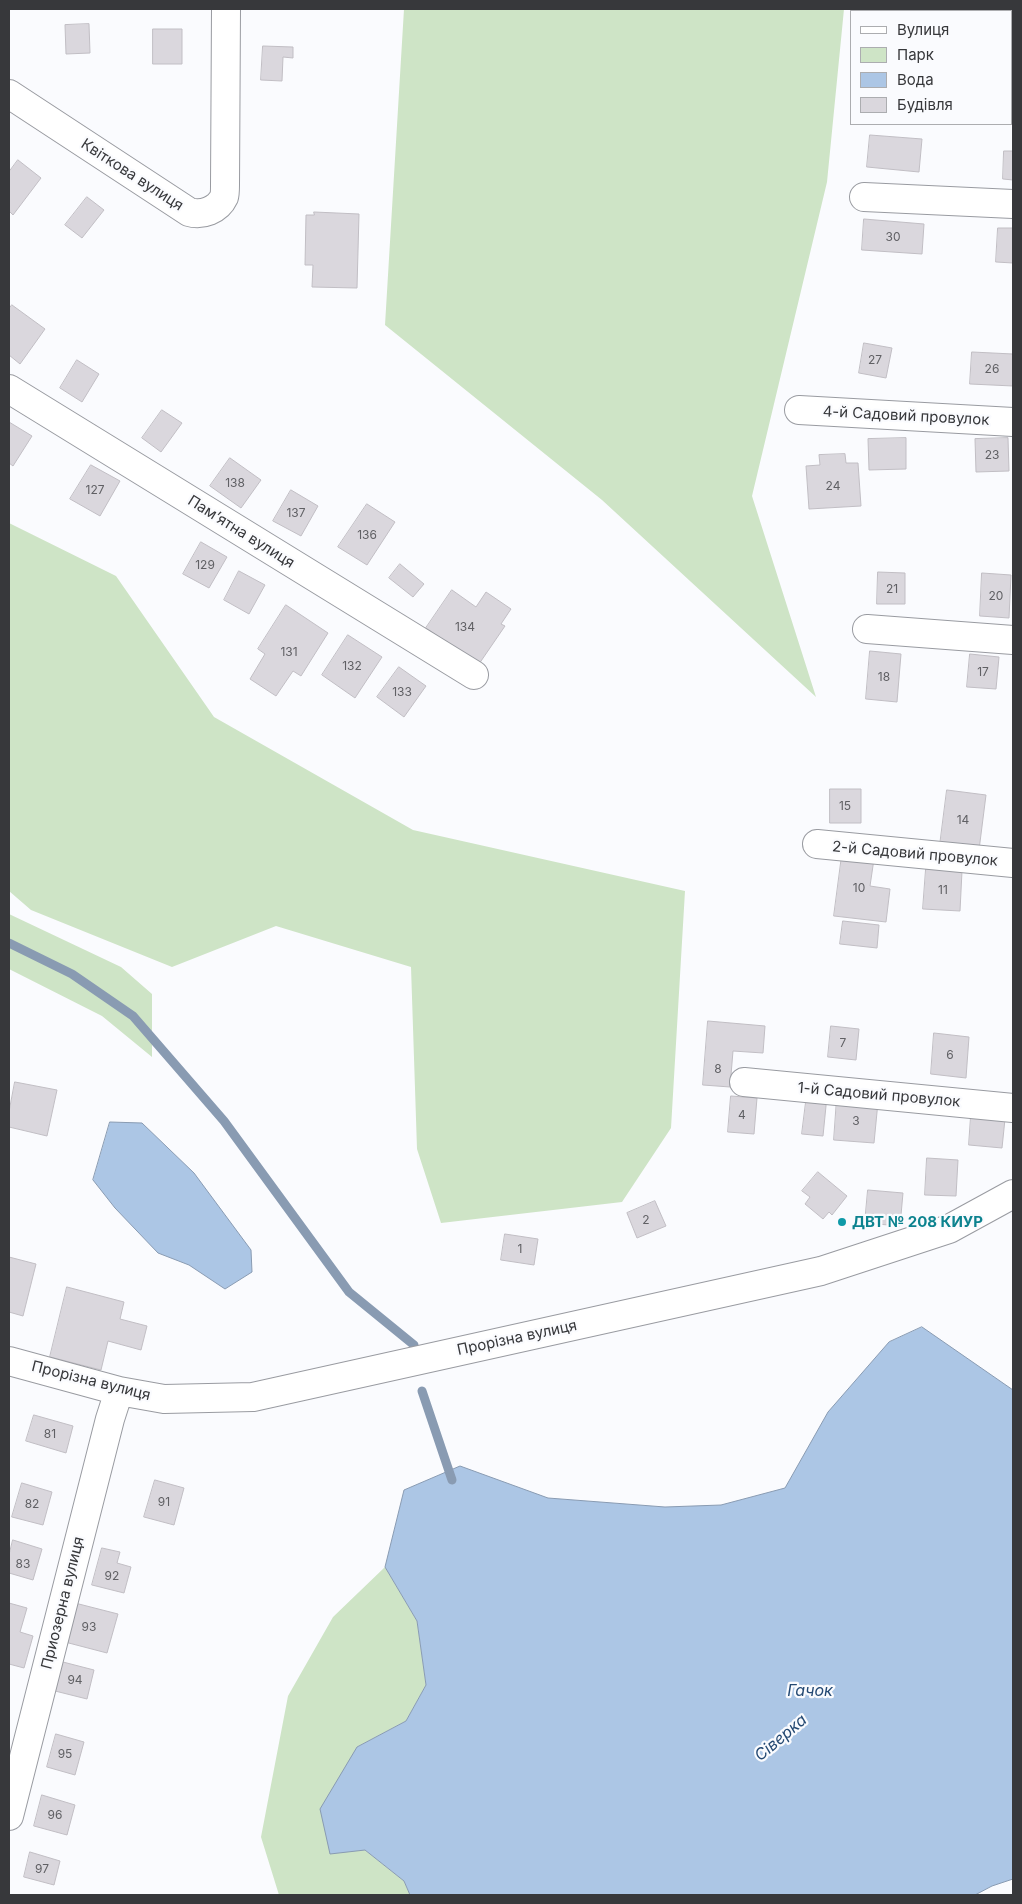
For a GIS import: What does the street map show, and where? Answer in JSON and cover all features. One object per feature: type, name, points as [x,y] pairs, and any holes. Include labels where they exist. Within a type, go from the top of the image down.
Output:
[{"type":"street","name":"Квіткова вулиця","points":[[9,94],[189,212],[195,214],[213,210],[224,197],[225,185],[226,9]]},
{"type":"street","points":[[864,197],[1013,204]]},
{"type":"street","name":"Памʼятна вулиця","points":[[9,389],[474,675]]},
{"type":"street","name":"4-й Садовий провулок","points":[[799,410],[1013,422]]},
{"type":"street","points":[[867,629],[1013,640]]},
{"type":"street","name":"2-й Садовий провулок","points":[[817,844],[1013,863]]},
{"type":"street","name":"1-й Садовий провулок","points":[[744,1082],[1013,1108]]},
{"type":"street","name":"Прорізна вулиця","points":[[9,1361],[119,1391],[164,1399],[253,1397],[821,1272],[949,1229],[1013,1194]]},
{"type":"street","name":"Приозерна вулиця","points":[[9,1816],[110,1419],[119,1391]]},
{"type":"green space","points":[[404,9],[844,9],[827,182],[752,496],[816,697],[602,500],[385,325]]},
{"type":"green space","points":[[9,523],[116,576],[214,717],[413,830],[685,891],[671,1128],[622,1202],[441,1223],[417,1149],[411,967],[276,926],[172,967],[31,910],[9,891]]},
{"type":"green space","points":[[9,914],[121,967],[152,994],[152,1057],[102,1016],[9,969]]},
{"type":"green space","points":[[385,1567],[417,1621],[426,1685],[406,1721],[357,1747],[365,1850],[404,1881],[410,1895],[279,1895],[261,1837],[288,1696],[333,1617]]},
{"type":"water","points":[[110,1122],[142,1123],[194,1173],[251,1250],[252,1272],[225,1289],[189,1265],[158,1253],[115,1208],[93,1180]]},
{"type":"water","name":"Гачок","points":[[922,1327],[1013,1390],[1013,1879],[992,1886],[975,1895],[410,1895],[404,1881],[365,1850],[330,1854],[320,1809],[357,1747],[406,1721],[426,1685],[417,1621],[385,1567],[404,1490],[460,1466],[548,1498],[665,1507],[721,1505],[785,1488],[828,1412],[889,1342]]},
{"type":"building","points":[[89,24],[90,53],[66,54],[65,25]]},
{"type":"building","points":[[153,29],[182,29],[182,64],[153,64]]},
{"type":"building","points":[[263,46],[293,47],[293,58],[283,57],[282,81],[261,80]]},
{"type":"building","points":[[870,135],[922,139],[919,172],[867,167]]},
{"type":"building","points":[[1004,151],[1013,151],[1013,180],[1003,179]]},
{"type":"building","points":[[18,160],[41,178],[13,215],[9,211],[9,172]]},
{"type":"building","points":[[87,197],[104,210],[82,238],[65,225]]},
{"type":"building","points":[[314,212],[359,214],[357,288],[312,287],[313,265],[305,265],[306,215],[314,215]]},
{"type":"building","points":[[864,219],[924,224],[922,254],[862,250]]},
{"type":"building","points":[[998,228],[1013,228],[1013,263],[996,262]]},
{"type":"building","points":[[12,305],[45,329],[20,364],[9,355],[9,309]]},
{"type":"building","points":[[864,343],[892,348],[886,378],[859,373]]},
{"type":"building","points":[[972,352],[1013,354],[1013,386],[970,384]]},
{"type":"building","points":[[77,360],[99,374],[82,402],[60,388]]},
{"type":"building","points":[[162,410],[182,423],[161,452],[142,438]]},
{"type":"building","points":[[9,422],[32,436],[13,466],[9,463]]},
{"type":"building","points":[[906,438],[906,469],[869,470],[868,439]]},
{"type":"building","points":[[1008,438],[1009,471],[976,472],[975,439]]},
{"type":"building","points":[[845,454],[846,463],[858,463],[861,506],[809,509],[806,466],[820,465],[819,455]]},
{"type":"building","points":[[230,458],[261,480],[241,508],[210,486]]},
{"type":"building","points":[[91,465],[120,481],[100,516],[70,499]]},
{"type":"building","points":[[291,490],[318,506],[301,536],[273,521]]},
{"type":"building","points":[[367,504],[395,522],[367,565],[338,547]]},
{"type":"building","points":[[201,542],[227,557],[209,588],[183,574]]},
{"type":"building","points":[[400,564],[424,584],[413,597],[389,578]]},
{"type":"building","points":[[239,571],[265,585],[249,614],[224,600]]},
{"type":"building","points":[[878,572],[905,573],[905,604],[877,604]]},
{"type":"building","points":[[982,573],[1011,575],[1009,618],[980,616]]},
{"type":"building","points":[[452,590],[476,607],[486,592],[511,609],[501,624],[505,626],[479,664],[426,628]]},
{"type":"building","points":[[286,605],[328,633],[301,676],[293,671],[276,696],[250,679],[265,654],[258,649]]},
{"type":"building","points":[[348,635],[382,657],[355,698],[322,675]]},
{"type":"building","points":[[870,651],[901,654],[897,702],[866,699]]},
{"type":"building","points":[[970,654],[999,657],[996,689],[967,687]]},
{"type":"building","points":[[399,667],[426,686],[404,717],[377,697]]},
{"type":"building","points":[[830,789],[861,789],[861,823],[830,823]]},
{"type":"building","points":[[947,790],[986,795],[979,850],[940,845]]},
{"type":"building","points":[[842,855],[874,859],[870,886],[890,889],[886,922],[834,916]]},
{"type":"building","points":[[926,869],[962,871],[960,911],[923,909]]},
{"type":"building","points":[[843,921],[879,925],[877,948],[840,944]]},
{"type":"building","points":[[708,1021],[765,1026],[763,1053],[733,1051],[730,1087],[703,1085]]},
{"type":"building","points":[[831,1026],[859,1029],[856,1060],[828,1057]]},
{"type":"building","points":[[934,1033],[969,1037],[966,1078],[931,1074]]},
{"type":"building","points":[[15,1082],[57,1090],[47,1136],[9,1127],[9,1112]]},
{"type":"building","points":[[807,1094],[827,1096],[823,1136],[802,1134]]},
{"type":"building","points":[[731,1096],[757,1098],[754,1134],[728,1132]]},
{"type":"building","points":[[837,1098],[878,1102],[874,1143],[834,1140]]},
{"type":"building","points":[[971,1116],[1005,1119],[1002,1148],[969,1145]]},
{"type":"building","points":[[927,1158],[958,1160],[956,1196],[925,1195]]},
{"type":"building","points":[[818,1172],[847,1196],[832,1215],[829,1212],[823,1219],[805,1204],[810,1197],[802,1191]]},
{"type":"building","points":[[868,1190],[903,1193],[900,1226],[865,1223]]},
{"type":"building","points":[[655,1201],[666,1226],[637,1238],[627,1213]]},
{"type":"building","points":[[505,1234],[538,1239],[534,1265],[501,1260]]},
{"type":"building","points":[[9,1257],[36,1264],[23,1316],[9,1312]]},
{"type":"building","points":[[67,1287],[124,1302],[120,1319],[147,1326],[141,1350],[108,1341],[101,1370],[50,1357]]},
{"type":"building","points":[[34,1415],[73,1426],[66,1453],[26,1441]]},
{"type":"building","points":[[155,1480],[184,1488],[174,1525],[144,1517]]},
{"type":"building","points":[[22,1483],[52,1492],[43,1525],[12,1517]]},
{"type":"building","points":[[13,1540],[42,1549],[33,1580],[9,1573],[9,1555]]},
{"type":"building","points":[[102,1548],[120,1552],[117,1563],[131,1567],[124,1593],[92,1585]]},
{"type":"building","points":[[71,1602],[118,1614],[107,1653],[61,1641]]},
{"type":"building","points":[[9,1603],[27,1608],[20,1632],[33,1636],[24,1668],[9,1664]]},
{"type":"building","points":[[63,1662],[94,1670],[87,1699],[55,1691]]},
{"type":"building","points":[[56,1734],[84,1742],[75,1775],[47,1767]]},
{"type":"building","points":[[42,1795],[75,1805],[67,1835],[34,1826]]},
{"type":"building","points":[[30,1852],[60,1861],[54,1885],[24,1877]]},
{"type":"waterway","points":[[9,943],[72,974],[133,1016],[224,1121],[349,1292],[414,1345]]},
{"type":"waterway","points":[[422,1391],[452,1480]]},
{"type":"place","name":"ДВТ № 208 КИУР","points":[[842,1222]]},
{"type":"water label","name":"Сіверка","points":[[781,1738]]}]
